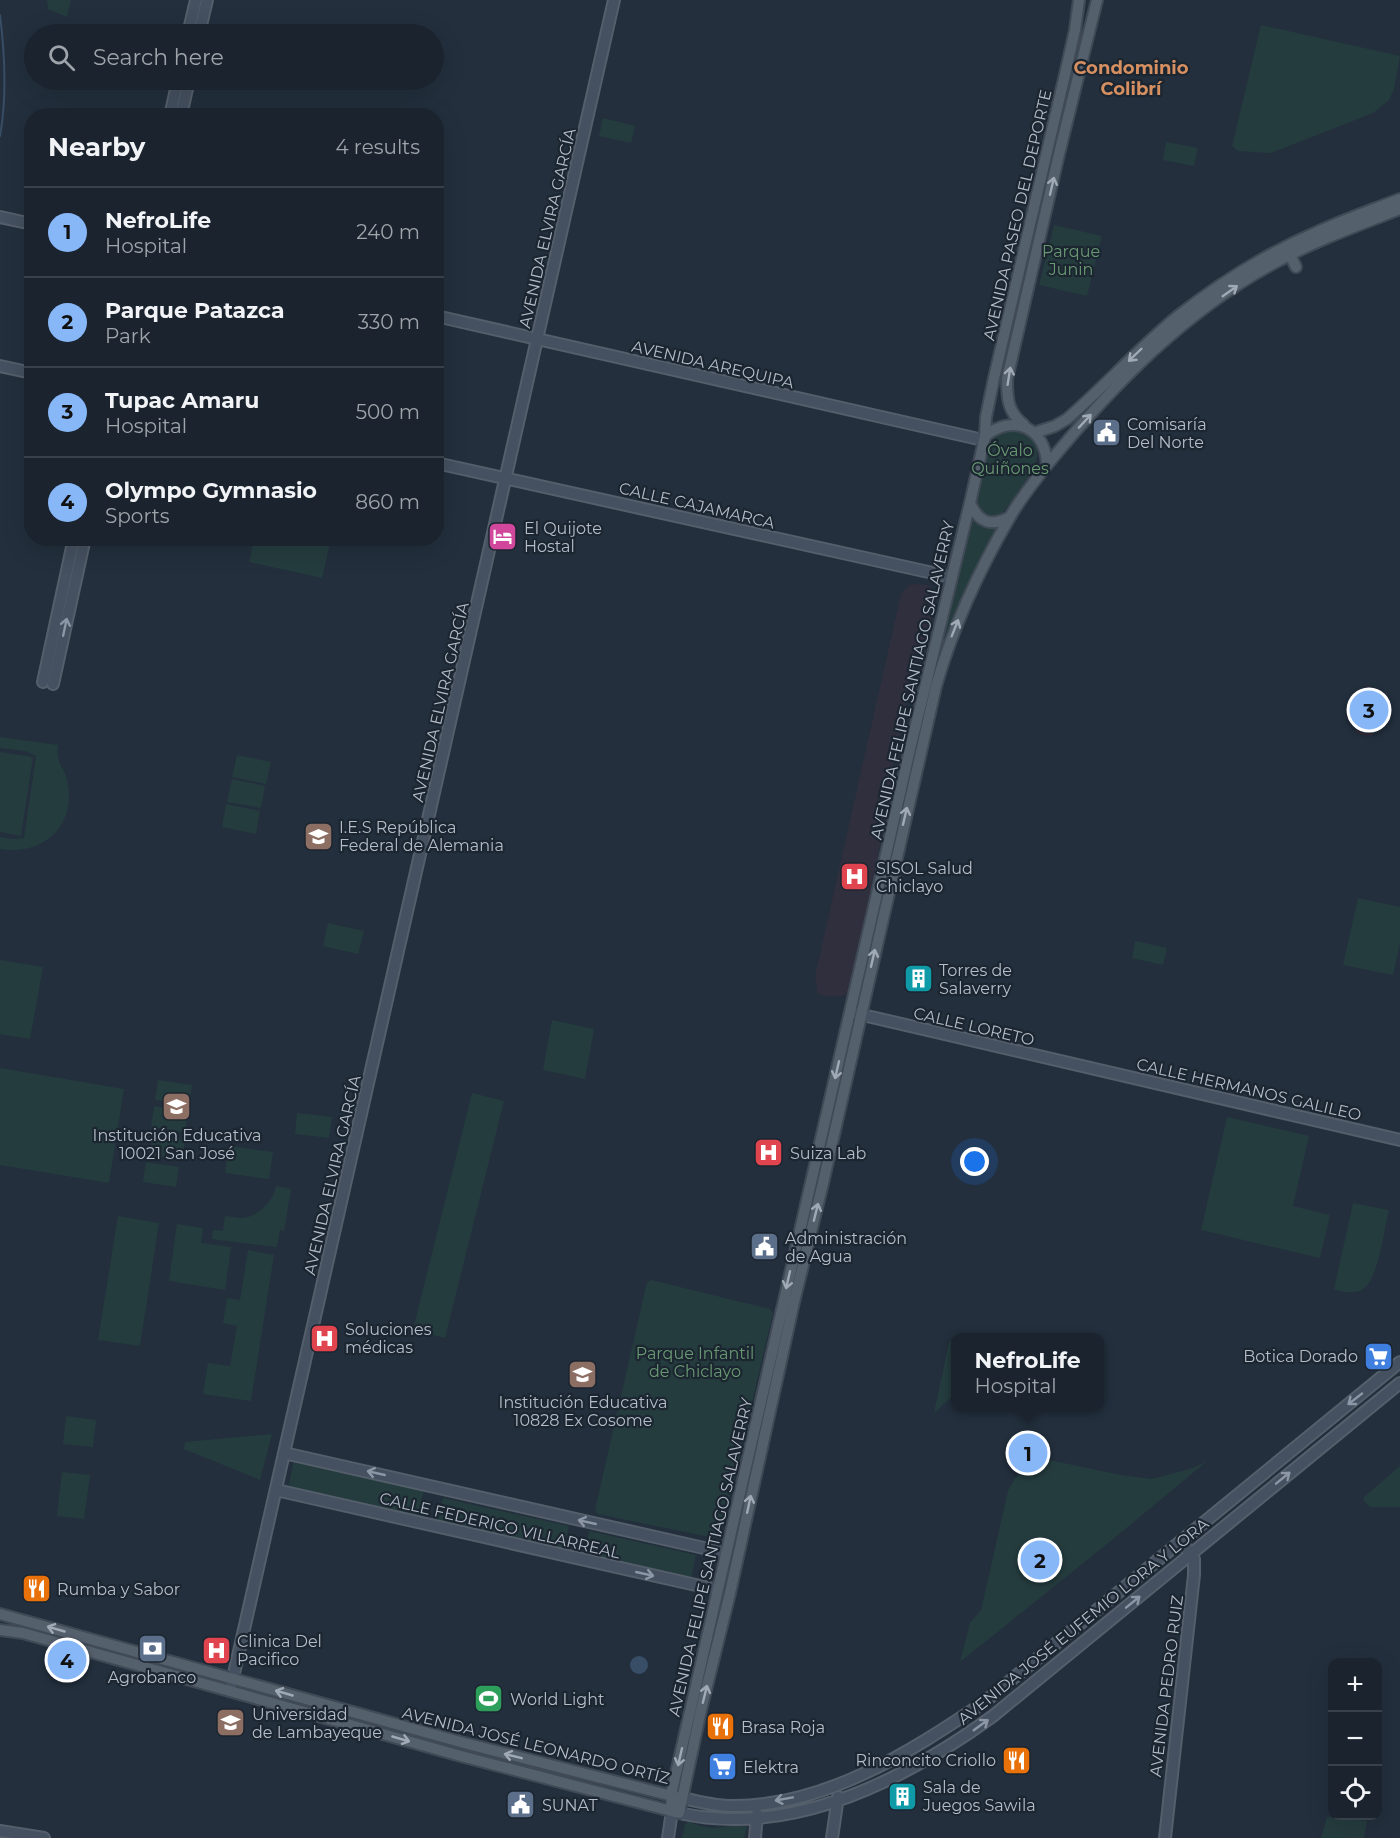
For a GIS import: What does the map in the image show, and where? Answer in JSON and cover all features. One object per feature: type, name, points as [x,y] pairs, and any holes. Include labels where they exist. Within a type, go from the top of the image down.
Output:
[{"type":"main road","points":[[190,24],[196,0]]},
{"type":"main road","points":[[201,24],[207,0]]},
{"type":"main road","name":"AVENIDA ELVIRA GARCÍA","points":[[231,1691],[615,0]]},
{"type":"main road","name":"AVENIDA PASEO DEL DEPORTE","points":[[984,438],[994,378],[1064,79],[1079,0]]},
{"type":"main road","name":"AVENIDA PASEO DEL DEPORTE","points":[[1030,430],[1010,411],[1007,379],[1097,0]]},
{"type":"main road","points":[[172,108],[176,90]]},
{"type":"main road","points":[[182,108],[186,90]]},
{"type":"main road","points":[[1030,430],[1055,426],[1067,419],[1144,345],[1171,322],[1233,277],[1315,232],[1400,199]]},
{"type":"main road","points":[[1047,465],[1044,447],[1030,430],[1016,424],[1004,425],[993,430],[984,438],[970,503],[974,513],[991,522],[1010,517],[1047,465],[1095,410],[1169,335],[1239,285],[1317,242],[1400,209]]},
{"type":"main road","points":[[0,217],[24,222]]},
{"type":"main road","points":[[1290,255],[1296,267]]},
{"type":"main road","name":"AVENIDA AREQUIPA","points":[[444,318],[984,438]]},
{"type":"main road","points":[[0,366],[24,370]]},
{"type":"main road","name":"CALLE CAJAMARCA","points":[[444,465],[951,577]]},
{"type":"main road","name":"AVENIDA FELIPE SANTIAGO SALAVERRY","points":[[677,1797],[855,1014],[910,745],[970,503]]},
{"type":"main road","name":"AVENIDA FELIPE SANTIAGO SALAVERRY","points":[[676,1812],[677,1797],[726,1553],[925,728],[945,654],[977,580],[1010,517]]},
{"type":"main road","points":[[73,546],[48,683],[83,546]]},
{"type":"main road","name":"CALLE LORETO","points":[[855,1014],[1091,1068]]},
{"type":"main road","name":"CALLE HERMANOS GALILEO","points":[[1091,1068],[1400,1140]]},
{"type":"main road","name":"AVENIDA JOSÉ EUFEMIO LORA Y LORA","points":[[677,1797],[730,1806],[789,1799],[841,1785],[921,1743],[983,1702],[1400,1362]]},
{"type":"main road","name":"AVENIDA JOSÉ EUFEMIO LORA Y LORA","points":[[676,1812],[700,1818],[728,1821],[792,1815],[837,1802],[878,1785],[927,1760],[968,1734],[1057,1664],[1400,1383]]},
{"type":"main road","name":"CALLE FEDERICO VILLARREAL","points":[[284,1453],[726,1553]]},
{"type":"main road","name":"CALLE FEDERICO VILLARREAL","points":[[276,1490],[718,1590]]},
{"type":"main road","points":[[1180,1541],[1191,1554]]},
{"type":"main road","name":"AVENIDA PEDRO RUIZ","points":[[1165,1838],[1194,1575],[1194,1559],[1191,1554]]},
{"type":"main road","name":"AVENIDA JOSÉ LEONARDO ORTÍZ","points":[[0,1614],[464,1743],[677,1797]]},
{"type":"main road","name":"AVENIDA JOSÉ LEONARDO ORTÍZ","points":[[0,1630],[23,1633],[461,1756],[676,1812]]},
{"type":"main road","points":[[372,1731],[376,1719]]},
{"type":"main road","points":[[832,1838],[841,1785]]},
{"type":"main road","points":[[755,1838],[756,1804]]},
{"type":"main road","points":[[668,1838],[676,1812]]},
{"type":"main road","points":[[0,1831],[44,1838]]},
{"type":"shaded area","name":"SISOL Salud Chiclayo","points":[[928,585],[933,589],[936,601],[923,660],[916,662],[891,773],[893,779],[852,989],[843,996],[820,995],[817,991],[815,976],[901,594],[908,586]]},
{"type":"shaded area","points":[[1366,686],[1382,690],[1372,737],[1355,733]]},
{"type":"green space","points":[[47,0],[71,0],[67,17],[48,9]]},
{"type":"green space","points":[[1261,25],[1400,56],[1394,89],[1389,100],[1373,113],[1271,153],[1238,151],[1232,146]]},
{"type":"green space","points":[[603,118],[635,126],[631,143],[599,136]]},
{"type":"green space","points":[[1166,142],[1198,148],[1194,166],[1163,160]]},
{"type":"green space","name":"Parque Junin","points":[[1054,225],[1102,236],[1087,296],[1039,285]]},
{"type":"green space","name":"Óvalo Quiñones","points":[[1009,429],[1026,435],[1035,443],[1037,454],[1034,467],[1019,493],[1001,515],[994,519],[985,518],[975,505],[986,448],[998,433]]},
{"type":"green space","points":[[970,517],[983,527],[998,529],[938,649]]},
{"type":"green space","points":[[252,546],[329,546],[322,578],[249,562]]},
{"type":"green space","points":[[0,737],[58,745],[59,762],[68,785],[69,800],[66,814],[61,826],[52,836],[29,848],[0,849],[0,837],[24,838],[36,756],[26,751],[0,748]]},
{"type":"green space","points":[[0,752],[33,757],[21,836],[0,832]]},
{"type":"green space","points":[[237,755],[271,762],[266,784],[232,777]]},
{"type":"green space","points":[[232,779],[265,786],[261,808],[227,802]]},
{"type":"green space","points":[[226,804],[260,811],[256,834],[222,827]]},
{"type":"green space","points":[[1358,898],[1400,907],[1400,943],[1393,975],[1343,965]]},
{"type":"green space","points":[[328,923],[364,931],[358,954],[323,946]]},
{"type":"green space","points":[[1135,941],[1167,948],[1163,965],[1132,958]]},
{"type":"green space","points":[[0,960],[43,967],[30,1039],[0,1034]]},
{"type":"green space","points":[[552,1020],[594,1029],[585,1079],[543,1070]]},
{"type":"green space","points":[[0,1068],[124,1089],[109,1183],[0,1165]]},
{"type":"green space","points":[[158,1080],[192,1085],[189,1105],[155,1100]]},
{"type":"green space","points":[[472,1093],[504,1101],[445,1338],[413,1330]]},
{"type":"green space","points":[[154,1106],[188,1111],[185,1132],[151,1127]]},
{"type":"green space","points":[[297,1113],[332,1117],[329,1138],[295,1134]]},
{"type":"green space","points":[[1227,1117],[1309,1136],[1293,1206],[1330,1215],[1320,1258],[1201,1230]]},
{"type":"green space","points":[[152,1136],[185,1140],[182,1160],[149,1155]]},
{"type":"green space","points":[[229,1146],[273,1152],[269,1179],[225,1173]]},
{"type":"green space","points":[[146,1162],[179,1167],[176,1187],[143,1182]]},
{"type":"green space","points":[[276,1186],[291,1189],[284,1231],[280,1230],[277,1247],[212,1239],[213,1230],[223,1231],[225,1216],[241,1218],[253,1215],[272,1198]]},
{"type":"green space","points":[[1353,1203],[1389,1210],[1373,1276],[1362,1290],[1348,1292],[1334,1289]]},
{"type":"green space","points":[[118,1216],[159,1223],[140,1346],[98,1340]]},
{"type":"green space","points":[[177,1224],[203,1228],[201,1243],[231,1247],[225,1290],[169,1281]]},
{"type":"green space","points":[[248,1250],[274,1255],[251,1401],[203,1394],[208,1363],[230,1366],[237,1326],[223,1323],[227,1298],[240,1300]]},
{"type":"green space","name":"Parque Infantil de Chiclayo","points":[[651,1280],[770,1309],[773,1313],[721,1534],[714,1538],[598,1514],[595,1510],[647,1282]]},
{"type":"green space","points":[[949,1342],[951,1342],[951,1398],[934,1413]]},
{"type":"green space","points":[[66,1416],[96,1420],[93,1447],[63,1444]]},
{"type":"green space","points":[[272,1434],[260,1480],[184,1449],[185,1442]]},
{"type":"green space","points":[[294,1460],[424,1489],[418,1517],[288,1488]]},
{"type":"green space","points":[[1049,1460],[1151,1479],[1190,1469],[1206,1462],[960,1662],[970,1623],[981,1610],[1008,1491],[1024,1469]]},
{"type":"green space","points":[[1400,1466],[1400,1507],[1370,1507],[1363,1500],[1364,1497]]},
{"type":"green space","points":[[62,1472],[90,1475],[84,1519],[57,1516]]},
{"type":"green space","points":[[443,1498],[569,1526],[563,1550],[438,1522]]},
{"type":"green space","points":[[589,1531],[696,1555],[691,1578],[584,1555]]},
{"type":"green space","points":[[1327,1817],[1328,1820],[1367,1821],[1364,1838],[1321,1838]]},
{"type":"green space","points":[[689,1822],[713,1828],[734,1825],[747,1827],[744,1838],[682,1838],[685,1824]]},
{"type":"water","points":[[639,1656],[645,1659],[648,1665],[645,1671],[639,1674],[633,1671],[630,1665],[633,1659]]},
{"type":"waterway","points":[[0,15],[4,76],[4,106],[0,136]]},
{"type":"place","name":"Comisaría Del Norte","points":[[1106,433]]},
{"type":"place","name":"El Quijote Hostal","points":[[503,537]]},
{"type":"place","name":"Tupac Amaru","points":[[1369,710]]},
{"type":"place","name":"I.E.S República Federal de Alemania","points":[[318,836]]},
{"type":"place","name":"SISOL Salud Chiclayo","points":[[855,877]]},
{"type":"place","name":"Torres de Salaverry","points":[[918,979]]},
{"type":"place","name":"Institución Educativa 10021 San José","points":[[177,1107]]},
{"type":"place","name":"Suiza Lab","points":[[769,1153]]},
{"type":"place","name":"Administración de Agua","points":[[764,1247]]},
{"type":"place","name":"Soluciones médicas","points":[[324,1338]]},
{"type":"place","name":"Botica Dorado","points":[[1379,1356]]},
{"type":"place","name":"Institución Educativa 10828 Ex Cosome","points":[[583,1374]]},
{"type":"place","name":"NefroLife","points":[[1028,1453]]},
{"type":"place","name":"Parque Patazca","points":[[1040,1560]]},
{"type":"place","name":"Rumba y Sabor","points":[[36,1589]]},
{"type":"place","name":"Agrobanco","points":[[152,1649]]},
{"type":"place","name":"Clinica Del Pacifico","points":[[216,1650]]},
{"type":"place","name":"Olympo Gymnasio","points":[[67,1660]]},
{"type":"place","name":"World Light","points":[[489,1699]]},
{"type":"place","name":"Universidad de Lambayeque","points":[[231,1723]]},
{"type":"place","name":"Brasa Roja","points":[[720,1727]]},
{"type":"place","name":"Rinconcito Criollo","points":[[1017,1760]]},
{"type":"place","name":"Elektra","points":[[722,1767]]},
{"type":"place","name":"Sala de Juegos Sawila","points":[[902,1796]]},
{"type":"place","name":"SUNAT","points":[[521,1805]]},
{"type":"district","name":"Condominio Colibrí","points":[[1131,78]]}]
